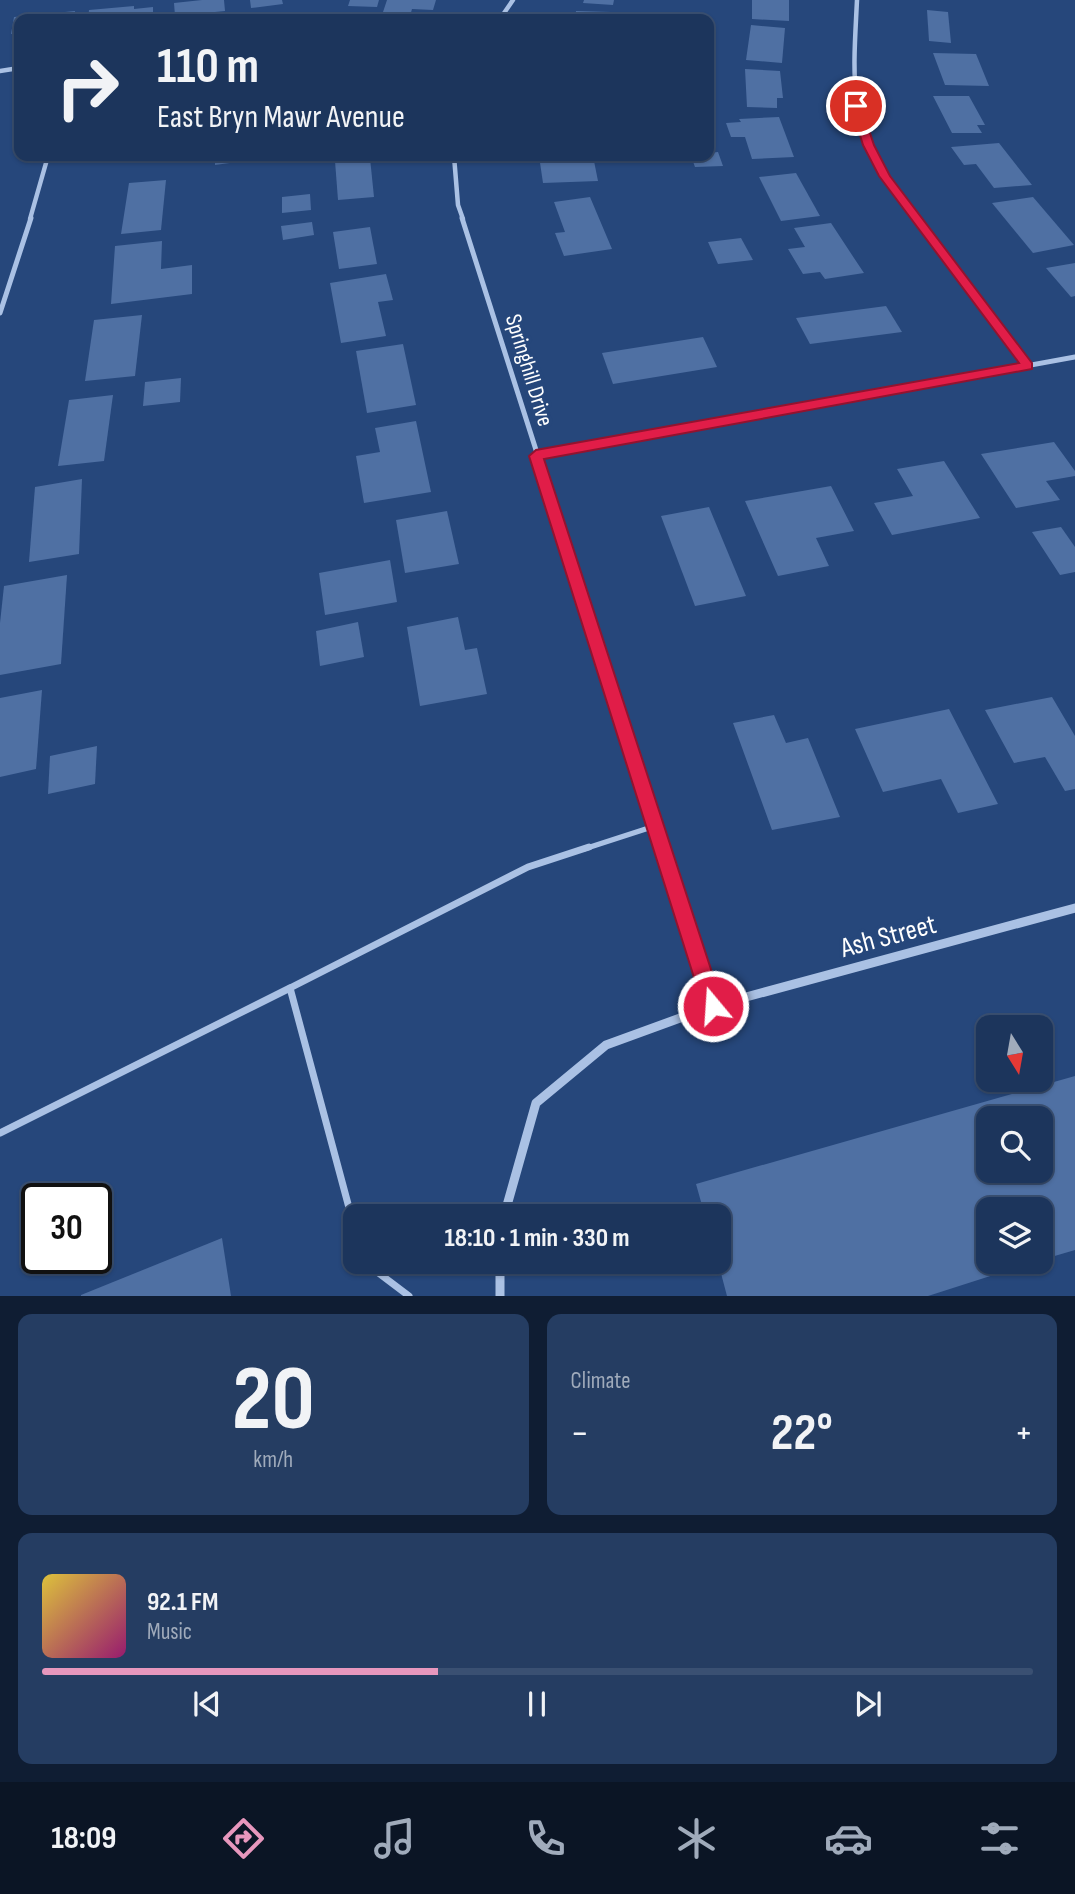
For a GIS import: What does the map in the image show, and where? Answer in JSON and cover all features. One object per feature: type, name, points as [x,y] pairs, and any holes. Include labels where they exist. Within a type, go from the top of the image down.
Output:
[{"type":"street","points":[[858,0],[854,73],[856,106],[868,145],[885,176],[1028,366]]},
{"type":"street","points":[[0,313],[47,161]]},
{"type":"street","name":"Springhill Drive","points":[[454,161],[458,205],[713,1006]]},
{"type":"street","points":[[536,456],[1075,357]]},
{"type":"street","name":"Ash Street","points":[[713,1006],[1075,908]]},
{"type":"street","points":[[507,1204],[536,1102],[606,1045],[713,1006]]},
{"type":"street","points":[[500,1274],[500,1296]]},
{"type":"lane","points":[[0,1133],[528,867],[655,826]]},
{"type":"lane","points":[[290,988],[348,1204]]},
{"type":"lane","points":[[378,1274],[409,1296]]},
{"type":"building","points":[[224,0],[225,11],[175,14],[174,3]]},
{"type":"building","points":[[250,0],[282,0],[283,4],[251,8]]},
{"type":"building","points":[[350,0],[379,0],[377,7],[348,6]]},
{"type":"building","points":[[387,0],[436,0],[433,10],[412,9],[411,14],[382,14]]},
{"type":"building","points":[[584,0],[614,0],[613,5],[583,3]]},
{"type":"building","points":[[752,0],[789,0],[789,21],[752,19]]},
{"type":"building","points":[[153,7],[153,14],[89,14],[89,10]]},
{"type":"building","points":[[927,10],[948,12],[951,43],[929,41]]},
{"type":"building","points":[[75,11],[75,14],[44,14]]},
{"type":"building","points":[[576,11],[611,12],[611,14],[576,14]]},
{"type":"building","points":[[751,25],[785,28],[782,63],[746,60]]},
{"type":"building","points":[[933,53],[976,54],[989,86],[945,85]]},
{"type":"building","points":[[745,69],[780,71],[783,98],[777,98],[777,108],[747,107]]},
{"type":"building","points":[[933,96],[969,96],[985,125],[977,125],[982,133],[952,133]]},
{"type":"building","points":[[779,117],[794,157],[752,159],[745,137],[731,137],[726,123],[741,122],[739,119]]},
{"type":"building","points":[[999,143],[1032,185],[994,188],[976,164],[964,165],[951,147]]},
{"type":"building","points":[[714,152],[718,152],[723,166],[695,167],[693,161],[714,161]]},
{"type":"building","points":[[215,161],[244,161],[215,165]]},
{"type":"building","points":[[335,161],[370,161],[374,197],[338,200]]},
{"type":"building","points":[[540,161],[594,161],[598,181],[543,183]]},
{"type":"building","points":[[796,173],[820,216],[781,221],[759,177]]},
{"type":"building","points":[[166,180],[161,230],[121,234],[129,183]]},
{"type":"building","points":[[310,194],[311,210],[282,213],[282,197]]},
{"type":"building","points":[[590,197],[612,249],[564,256],[555,233],[565,232],[554,202]]},
{"type":"building","points":[[1033,197],[1074,245],[1033,253],[992,203]]},
{"type":"building","points":[[312,222],[314,235],[283,240],[281,226]]},
{"type":"building","points":[[831,223],[864,273],[825,279],[820,272],[803,274],[788,249],[805,247],[794,228]]},
{"type":"building","points":[[370,227],[377,264],[339,269],[333,232]]},
{"type":"building","points":[[741,238],[753,260],[718,264],[708,242]]},
{"type":"building","points":[[162,241],[161,269],[192,265],[192,294],[111,304],[115,246]]},
{"type":"building","points":[[1075,263],[1075,296],[1071,297],[1046,268]]},
{"type":"building","points":[[386,274],[393,300],[378,302],[386,336],[341,343],[330,283]]},
{"type":"building","points":[[886,306],[902,332],[810,344],[796,318]]},
{"type":"building","points":[[142,315],[135,376],[85,381],[94,320]]},
{"type":"building","points":[[703,337],[717,367],[613,384],[602,353]]},
{"type":"building","points":[[403,344],[416,405],[367,413],[356,351]]},
{"type":"building","points":[[181,378],[180,402],[143,406],[145,382]]},
{"type":"building","points":[[113,395],[104,461],[58,466],[69,400]]},
{"type":"building","points":[[416,421],[431,492],[364,503],[356,456],[380,452],[375,428]]},
{"type":"building","points":[[1054,442],[1075,471],[1075,476],[1046,481],[1060,500],[1016,508],[981,454]]},
{"type":"building","points":[[944,461],[980,518],[892,535],[874,503],[913,496],[897,469]]},
{"type":"building","points":[[82,479],[79,554],[29,562],[35,487]]},
{"type":"building","points":[[831,486],[854,531],[816,538],[829,566],[778,576],[745,501]]},
{"type":"building","points":[[709,507],[746,596],[695,606],[661,516]]},
{"type":"building","points":[[447,511],[459,564],[405,573],[396,520]]},
{"type":"building","points":[[1061,527],[1075,547],[1075,572],[1060,575],[1032,532]]},
{"type":"building","points":[[390,560],[397,602],[325,615],[319,573]]},
{"type":"building","points":[[67,575],[61,664],[0,675],[0,623],[4,586]]},
{"type":"building","points":[[458,617],[465,650],[477,648],[487,694],[420,706],[407,627]]},
{"type":"building","points":[[358,622],[364,657],[320,666],[316,631]]},
{"type":"building","points":[[42,690],[36,769],[0,777],[0,698]]},
{"type":"building","points":[[1052,697],[1075,736],[1075,789],[1065,791],[1045,757],[1014,763],[985,710]]},
{"type":"building","points":[[949,709],[998,804],[958,813],[941,779],[883,792],[855,729]]},
{"type":"building","points":[[774,715],[786,743],[808,738],[840,817],[772,830],[733,723]]},
{"type":"building","points":[[97,746],[95,784],[48,794],[50,756]]},
{"type":"building","points":[[1075,1076],[1075,1250],[1053,1256],[1053,1197],[976,1197],[976,1274],[997,1274],[928,1296],[727,1296],[721,1274],[731,1274],[731,1204],[702,1204],[696,1184],[1019,1092],[1054,1092],[1054,1082]]},
{"type":"building","points":[[222,1238],[231,1296],[81,1296],[81,1295]]},
{"type":"route","points":[[713,1006],[536,456],[1028,366],[885,176],[868,145],[856,106]]}]
